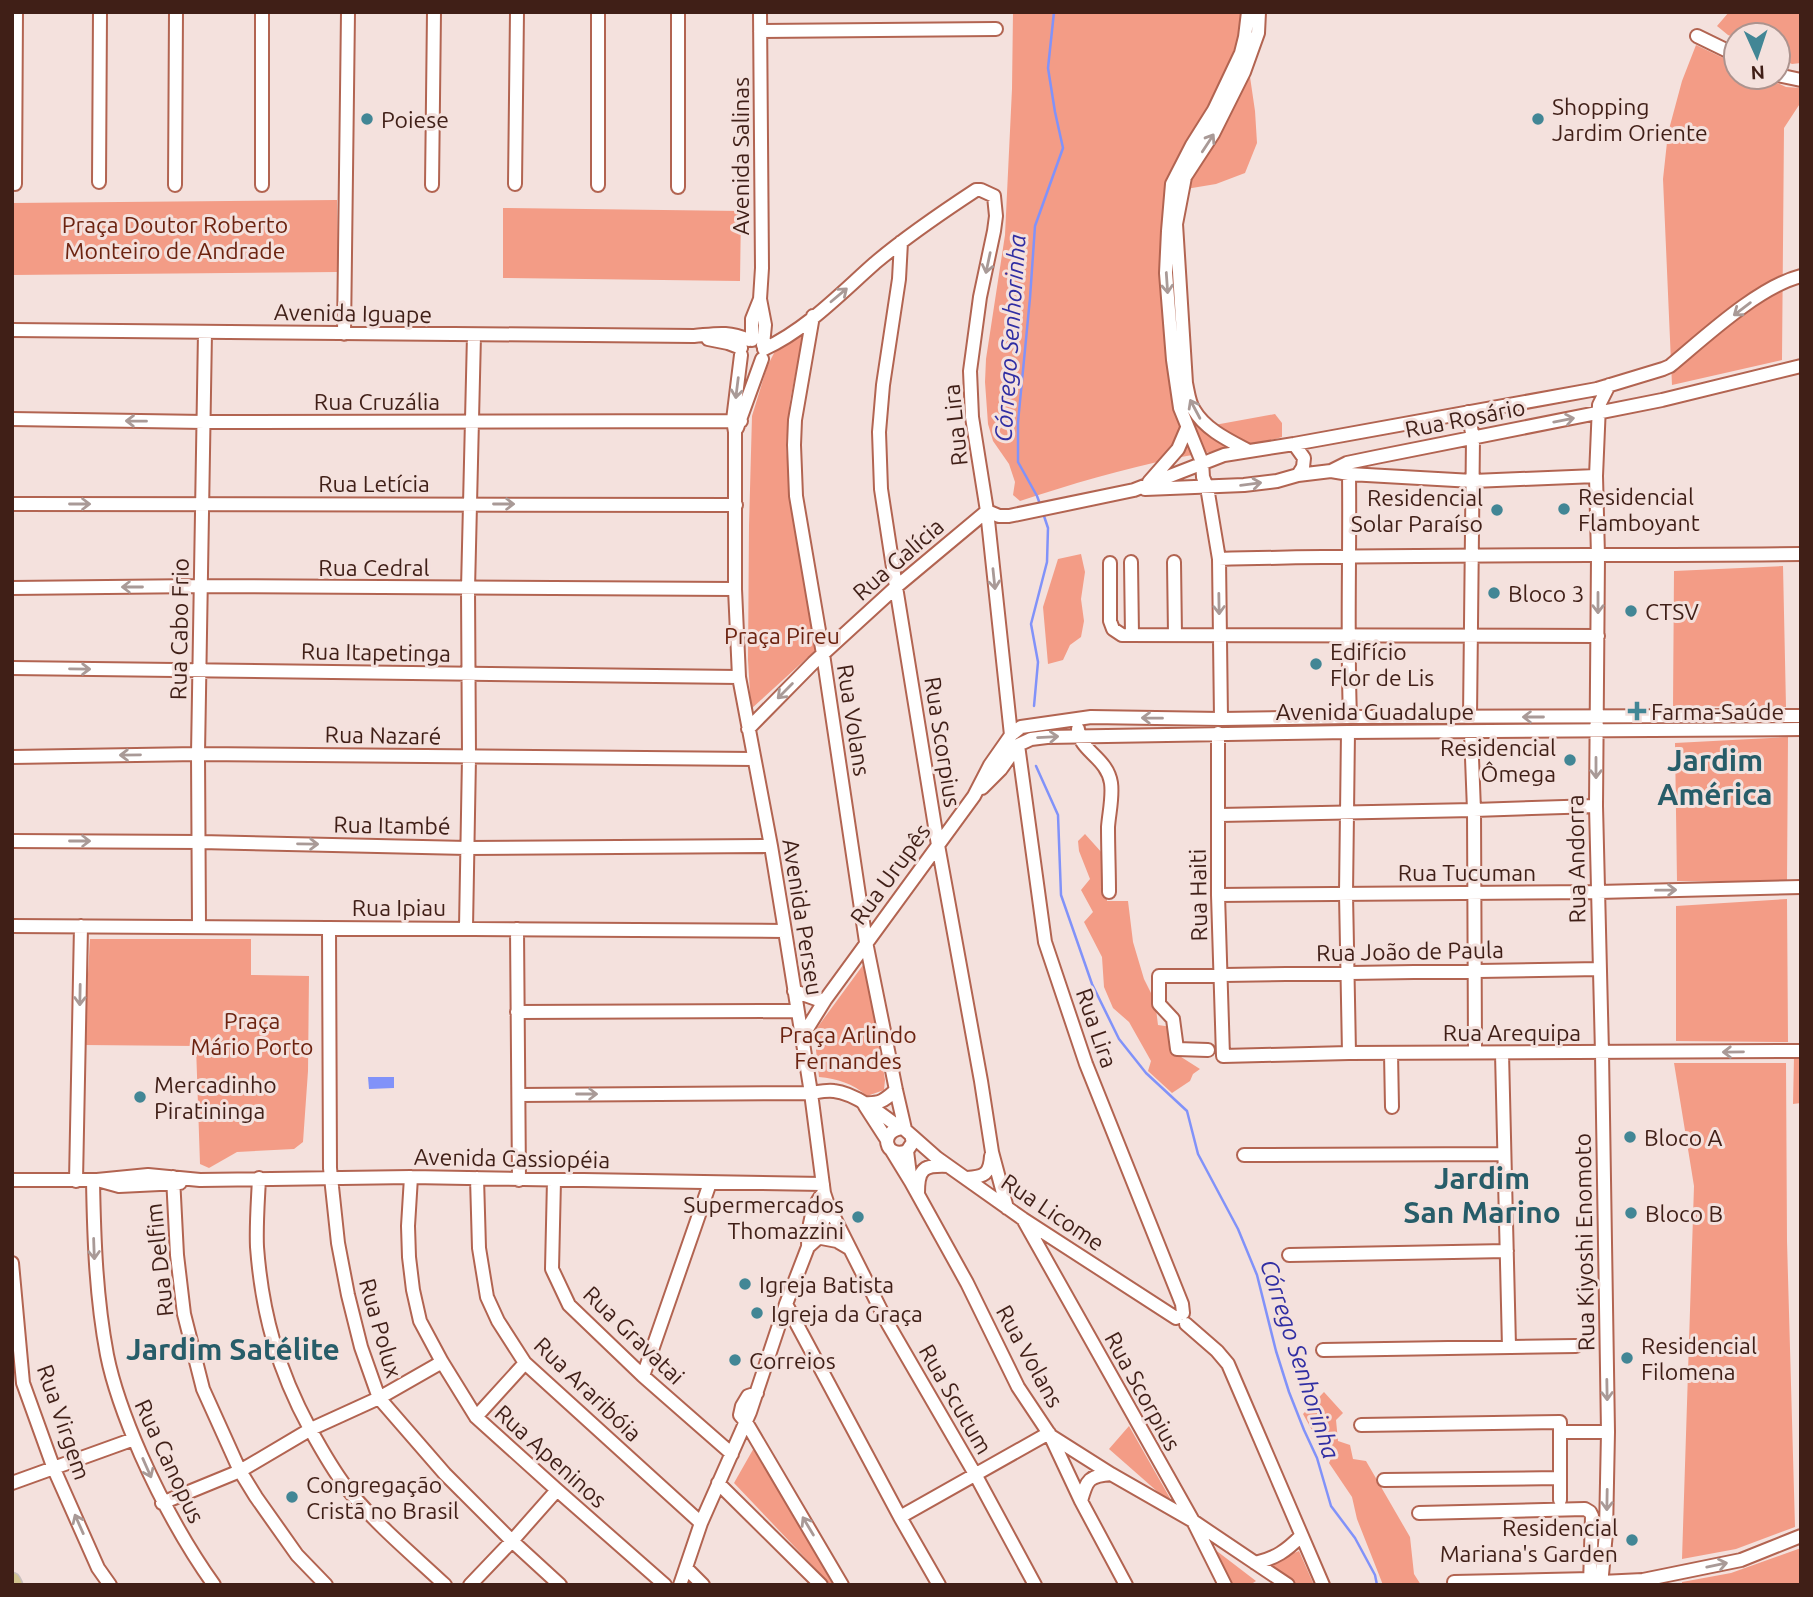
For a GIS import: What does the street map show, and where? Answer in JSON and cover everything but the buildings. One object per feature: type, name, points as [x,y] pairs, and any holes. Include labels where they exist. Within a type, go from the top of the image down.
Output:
[{"type":"street","points":[[15,184],[16,12]]},
{"type":"street","points":[[99,182],[100,12]]},
{"type":"street","points":[[175,185],[176,12]]},
{"type":"street","points":[[262,12],[262,185]]},
{"type":"street","points":[[344,334],[348,12]]},
{"type":"street","points":[[432,185],[434,12]]},
{"type":"street","points":[[516,184],[517,12]]},
{"type":"street","points":[[598,12],[598,185]]},
{"type":"street","points":[[678,12],[678,187]]},
{"type":"street","name":"Avenida Salinas","points":[[753,348],[765,325],[760,299],[760,12]]},
{"type":"street","points":[[1221,719],[1219,559],[1202,462],[1180,408],[1166,273],[1172,184],[1214,110],[1241,53],[1248,12]]},
{"type":"street","points":[[1247,450],[1217,433],[1202,421],[1192,408],[1186,383],[1176,224],[1185,177],[1213,134],[1244,72],[1258,33],[1259,12]]},
{"type":"street","points":[[760,31],[996,29]]},
{"type":"street","points":[[1697,36],[1722,48]]},
{"type":"street","name":"Rua Lira","points":[[901,242],[976,190],[994,196],[994,231],[980,296],[970,371],[974,433],[1045,942],[1086,1064],[1182,1304],[1182,1318]]},
{"type":"street","points":[[753,348],[790,336],[901,242]]},
{"type":"street","name":"Rua Scorpius","points":[[901,242],[899,279],[883,385],[879,432],[881,489],[938,845],[992,1152],[1007,1208]]},
{"type":"street","points":[[877,262],[899,279]]},
{"type":"street","name":"Rua Rosário","points":[[987,511],[999,516],[1009,516],[1140,488],[1224,454],[1294,444],[1603,387],[1670,366],[1763,293],[1791,278],[1801,276]]},
{"type":"street","name":"Rua Volans","points":[[813,316],[795,420],[796,496],[823,654],[866,942],[896,1090],[898,1136],[918,1197],[967,1283],[1018,1387],[1050,1434],[1081,1501],[1126,1585]]},
{"type":"street","name":"Avenida Iguape","points":[[12,330],[694,336],[753,348]]},
{"type":"street","name":"Rua Cabo Frio","points":[[200,926],[198,754],[205,332]]},
{"type":"street","points":[[466,928],[468,589],[474,335]]},
{"type":"street","name":"Avenida Perseu","points":[[736,424],[753,348]]},
{"type":"street","name":"Avenida Perseu","points":[[680,1585],[701,1523],[746,1422],[740,1415],[742,1406],[748,1396],[757,1394],[786,1304],[811,1240],[823,1196],[811,1093],[785,931],[739,677],[735,589],[736,424],[753,348]]},
{"type":"street","name":"Rua Rosário","points":[[1140,488],[1207,487],[1266,482],[1331,471],[1347,463],[1661,400],[1801,366]]},
{"type":"street","name":"Rua Andorra","points":[[1602,1053],[1595,806],[1598,636],[1596,476],[1598,413],[1603,387]]},
{"type":"street","points":[[1468,412],[1473,438],[1470,717]]},
{"type":"street","name":"Rua Cruzália","points":[[12,419],[736,424]]},
{"type":"street","points":[[1140,488],[1178,449],[1187,428]]},
{"type":"street","points":[[1294,444],[1304,458],[1298,475]]},
{"type":"street","points":[[1331,471],[1473,481],[1596,476]]},
{"type":"street","points":[[1349,474],[1350,717]]},
{"type":"street","name":"Rua Letícia","points":[[12,503],[736,505]]},
{"type":"street","name":"Rua Galícia","points":[[748,729],[823,654],[896,587],[987,511]]},
{"type":"street","points":[[1219,559],[1801,554]]},
{"type":"street","points":[[1131,562],[1132,635]]},
{"type":"street","points":[[1174,562],[1175,635]]},
{"type":"street","points":[[1110,563],[1110,621],[1112,629],[1122,635],[1598,636]]},
{"type":"street","name":"Rua Cedral","points":[[12,588],[201,586],[735,589]]},
{"type":"street","name":"Rua Itapetinga","points":[[12,668],[739,677]]},
{"type":"street","name":"Avenida Guadalupe","points":[[1015,740],[1218,733],[1471,732],[1801,716]]},
{"type":"street","points":[[1091,717],[1080,725],[1079,736],[1104,766],[1111,785],[1108,825],[1109,892]]},
{"type":"street","name":"Avenida Guadalupe","points":[[1015,740],[1021,727],[1091,717],[1470,717],[1596,724],[1801,729]]},
{"type":"street","points":[[1348,732],[1346,894],[1349,1053]]},
{"type":"street","points":[[1471,732],[1475,1052]]},
{"type":"street","name":"Rua Haiti","points":[[1218,733],[1218,895],[1223,1056]]},
{"type":"street","name":"Rua Urupês","points":[[802,1037],[824,1000],[974,796],[1001,769],[1015,740]]},
{"type":"street","name":"Rua Nazaré","points":[[12,757],[198,754],[754,760]]},
{"type":"street","points":[[1219,815],[1595,806]]},
{"type":"street","name":"Rua Itambé","points":[[12,841],[467,848],[771,846]]},
{"type":"street","name":"Rua Tucuman","points":[[1218,895],[1598,892],[1801,887]]},
{"type":"street","name":"Rua Ipiau","points":[[12,926],[785,931]]},
{"type":"street","points":[[76,1181],[81,926]]},
{"type":"street","name":"Rua Polux","points":[[329,928],[331,1177],[338,1244],[361,1348],[379,1398],[445,1474],[560,1585]]},
{"type":"street","points":[[517,929],[519,1180]]},
{"type":"street","name":"Rua João de Paula","points":[[1208,1050],[1177,1049],[1173,1019],[1159,1004],[1158,978],[1161,976],[1600,969]]},
{"type":"street","points":[[794,991],[824,1000]]},
{"type":"street","points":[[517,1012],[797,1011]]},
{"type":"street","name":"Rua Arequipa","points":[[1223,1056],[1801,1051]]},
{"type":"street","points":[[1391,1053],[1392,1107]]},
{"type":"street","points":[[1502,1053],[1508,1347]]},
{"type":"street","name":"Rua Kiyoshi Enomoto","points":[[1596,1583],[1606,1533],[1608,1432],[1602,1053]]},
{"type":"street","points":[[519,1095],[811,1093],[830,1090],[863,1103],[887,1118],[898,1136]]},
{"type":"street","points":[[863,1103],[884,1101],[896,1090]]},
{"type":"street","points":[[887,1118],[896,1090]]},
{"type":"street","points":[[863,1103],[898,1136],[913,1142],[909,1150],[911,1182]]},
{"type":"street","name":"Rua Licome","points":[[898,1136],[937,1158],[1066,1247],[1182,1318]]},
{"type":"street","points":[[909,1150],[937,1158]]},
{"type":"street","points":[[967,1178],[984,1175],[990,1168],[992,1152]]},
{"type":"street","points":[[1244,1155],[1504,1154]]},
{"type":"street","points":[[918,1197],[918,1181],[922,1170],[930,1165],[948,1166]]},
{"type":"street","name":"Rua Apeninos","points":[[411,1177],[408,1257],[420,1321],[476,1417],[665,1585]]},
{"type":"street","points":[[259,1178],[257,1245],[262,1293],[283,1374],[325,1455],[349,1491],[445,1585]]},
{"type":"street","name":"Avenida Cassiopéia","points":[[12,1180],[95,1180],[118,1186],[259,1178],[477,1178],[710,1183],[823,1196]]},
{"type":"street","name":"Rua Araribóia","points":[[477,1178],[479,1248],[487,1297],[498,1321],[525,1363],[701,1523]]},
{"type":"street","name":"Rua Canopus","points":[[95,1180],[95,1265],[107,1357],[120,1406],[162,1503],[192,1555],[214,1585]]},
{"type":"street","name":"Rua Gravatai","points":[[554,1180],[552,1269],[569,1305],[643,1376],[732,1454]]},
{"type":"street","name":"Rua Delfim","points":[[173,1181],[177,1255],[184,1314],[203,1389],[240,1471],[256,1497],[296,1555],[326,1585]]},
{"type":"street","points":[[643,1376],[710,1183]]},
{"type":"street","name":"Rua Scutum","points":[[823,1196],[888,1324],[975,1474],[1035,1585]]},
{"type":"street","name":"Rua Scorpius","points":[[1023,1219],[1193,1521],[1225,1585]]},
{"type":"street","points":[[811,1240],[837,1241],[849,1249]]},
{"type":"street","points":[[1049,1266],[1055,1253],[1066,1247]]},
{"type":"street","points":[[1289,1255],[1507,1251]]},
{"type":"street","name":"Rua Virgem","points":[[12,1263],[23,1383],[54,1468],[98,1568],[110,1585]]},
{"type":"street","points":[[786,1304],[939,1585]]},
{"type":"street","points":[[1182,1318],[1228,1364],[1323,1585]]},
{"type":"street","points":[[1323,1350],[1576,1346]]},
{"type":"street","points":[[162,1503],[240,1471],[311,1429],[379,1398],[442,1362]]},
{"type":"street","points":[[476,1417],[525,1363]]},
{"type":"street","points":[[746,1422],[842,1585]]},
{"type":"street","points":[[1361,1425],[1560,1422],[1560,1500]]},
{"type":"street","points":[[1560,1432],[1608,1432]]},
{"type":"street","points":[[900,1517],[1050,1434],[1111,1474],[1193,1521],[1288,1585]]},
{"type":"street","points":[[12,1483],[134,1439]]},
{"type":"street","points":[[1081,1501],[1086,1484],[1094,1476],[1111,1474]]},
{"type":"street","points":[[1384,1480],[1560,1478]]},
{"type":"street","points":[[718,1483],[821,1585]]},
{"type":"street","points":[[470,1585],[556,1490]]},
{"type":"street","points":[[1419,1513],[1584,1509],[1592,1516],[1596,1583]]},
{"type":"street","points":[[1255,1563],[1268,1560],[1287,1550],[1301,1536]]},
{"type":"street","points":[[1454,1583],[1644,1583],[1741,1560],[1801,1536]]},
{"type":"street","points":[[686,1568],[703,1585]]},
{"type":"green space","points":[[1013,12],[1244,12],[1244,36],[1257,143],[1245,173],[1216,184],[1186,189],[1165,204],[1163,216],[1178,381],[1190,422],[1209,426],[1275,414],[1282,423],[1282,437],[1136,467],[1020,501],[1013,495],[1015,482],[1009,464],[993,441],[988,424],[985,382],[986,359],[1005,235]]},
{"type":"green space","points":[[1729,12],[1801,12],[1801,63],[1792,64],[1792,21],[1722,21],[1722,30],[1717,26]]},
{"type":"green space","points":[[1696,45],[1722,57],[1722,91],[1792,91],[1792,87],[1801,88],[1801,102],[1784,128],[1782,360],[1672,385],[1663,179],[1668,133],[1682,81]]},
{"type":"green space","name":"Praça Doutor Roberto Monteiro de Andrade","points":[[337,200],[338,272],[12,275],[12,203]]},
{"type":"green space","points":[[503,208],[741,211],[740,281],[503,278]]},
{"type":"green space","name":"Praça Pireu","points":[[803,335],[790,401],[786,447],[791,497],[818,648],[751,709],[748,660],[752,416],[767,367],[775,351]]},
{"type":"green space","points":[[1081,554],[1085,572],[1081,599],[1084,621],[1081,637],[1070,645],[1063,660],[1048,664],[1043,607],[1058,559]]},
{"type":"green space","points":[[1783,566],[1786,707],[1673,706],[1674,571]]},
{"type":"green space","points":[[1788,737],[1787,882],[1677,881],[1675,743]]},
{"type":"green space","points":[[1085,834],[1103,854],[1107,901],[1128,901],[1133,942],[1144,979],[1155,1001],[1158,1025],[1172,1027],[1178,1055],[1200,1069],[1193,1074],[1190,1081],[1172,1093],[1148,1071],[1151,1061],[1129,1022],[1113,1008],[1104,987],[1102,957],[1084,922],[1093,912],[1081,890],[1090,879],[1079,851],[1078,841]]},
{"type":"green space","points":[[1787,899],[1788,1042],[1676,1041],[1676,906]]},
{"type":"green space","name":"Praça Mário Porto","points":[[90,939],[251,939],[251,975],[309,976],[308,1071],[303,1142],[294,1149],[237,1152],[209,1168],[200,1164],[196,1046],[84,1045]]},
{"type":"green space","name":"Praça Arlindo Fernandes","points":[[866,961],[885,1080],[884,1090],[867,1096],[844,1082],[819,1077],[814,1032]]},
{"type":"green space","points":[[1801,1056],[1801,1103],[1793,1104],[1794,1057]]},
{"type":"green space","points":[[1674,1063],[1786,1063],[1787,1241],[1795,1527],[1736,1549],[1682,1559],[1694,1186]]},
{"type":"green space","points":[[1324,1392],[1343,1413],[1336,1420],[1338,1441],[1350,1445],[1353,1459],[1366,1461],[1410,1537],[1414,1574],[1421,1585],[1383,1585],[1357,1519],[1352,1497],[1329,1463],[1334,1452],[1322,1448],[1303,1414]]},
{"type":"green space","points":[[1129,1426],[1175,1507],[1109,1449]]},
{"type":"green space","points":[[755,1446],[833,1585],[734,1483]]},
{"type":"green space","points":[[1205,1542],[1256,1581],[1250,1585],[1230,1585]]},
{"type":"green space","points":[[1801,1548],[1801,1585],[1682,1585],[1682,1582],[1731,1573]]},
{"type":"green space","points":[[1299,1551],[1314,1585],[1294,1585],[1264,1565]]},
{"type":"water","points":[[368,1077],[394,1077],[394,1088],[369,1089]]},
{"type":"waterway","name":"Córrego Senhorinha","points":[[1040,504],[1018,462],[1018,422],[1035,226],[1063,148],[1048,68],[1054,12]]},
{"type":"waterway","name":"Córrego Senhorinha","points":[[1034,706],[1038,662],[1031,624],[1047,562],[1048,528],[1043,513]]},
{"type":"waterway","name":"Córrego Senhorinha","points":[[1036,766],[1058,815],[1061,895],[1092,984],[1119,1039],[1146,1073],[1187,1111],[1198,1154],[1238,1229],[1257,1275],[1289,1392],[1317,1458],[1331,1506],[1355,1538],[1375,1575],[1377,1585]]},
{"type":"place","name":"Poiese","points":[[367,119]]},
{"type":"place","name":"Shopping Jardim Oriente","points":[[1538,119]]},
{"type":"place","name":"Residencial Flamboyant","points":[[1564,509]]},
{"type":"place","name":"Residencial Solar Paraíso","points":[[1497,510]]},
{"type":"place","name":"Bloco 3","points":[[1494,593]]},
{"type":"place","name":"CTSV","points":[[1631,611]]},
{"type":"place","name":"Edifício Flor de Lis","points":[[1316,664]]},
{"type":"place","name":"Farma-Saúde","points":[[1637,711]]},
{"type":"place","name":"Residencial Ômega","points":[[1570,760]]},
{"type":"place","name":"Mercadinho Piratininga","points":[[140,1097]]},
{"type":"place","name":"Bloco A","points":[[1630,1137]]},
{"type":"place","name":"Bloco B","points":[[1631,1213]]},
{"type":"place","name":"Supermercados Thomazzini","points":[[858,1217]]},
{"type":"place","name":"Igreja Batista","points":[[745,1284]]},
{"type":"place","name":"Igreja da Graça","points":[[757,1313]]},
{"type":"place","name":"Residencial Filomena","points":[[1627,1358]]},
{"type":"place","name":"Correios","points":[[735,1360]]},
{"type":"place","name":"Congregação Cristã no Brasil","points":[[292,1497]]},
{"type":"place","name":"Residencial Mariana's Garden","points":[[1632,1540]]},
{"type":"district","name":"Jardim América","points":[[1715,777]]},
{"type":"district","name":"Jardim San Marino","points":[[1482,1195]]},
{"type":"district","name":"Jardim Satélite","points":[[233,1349]]}]
